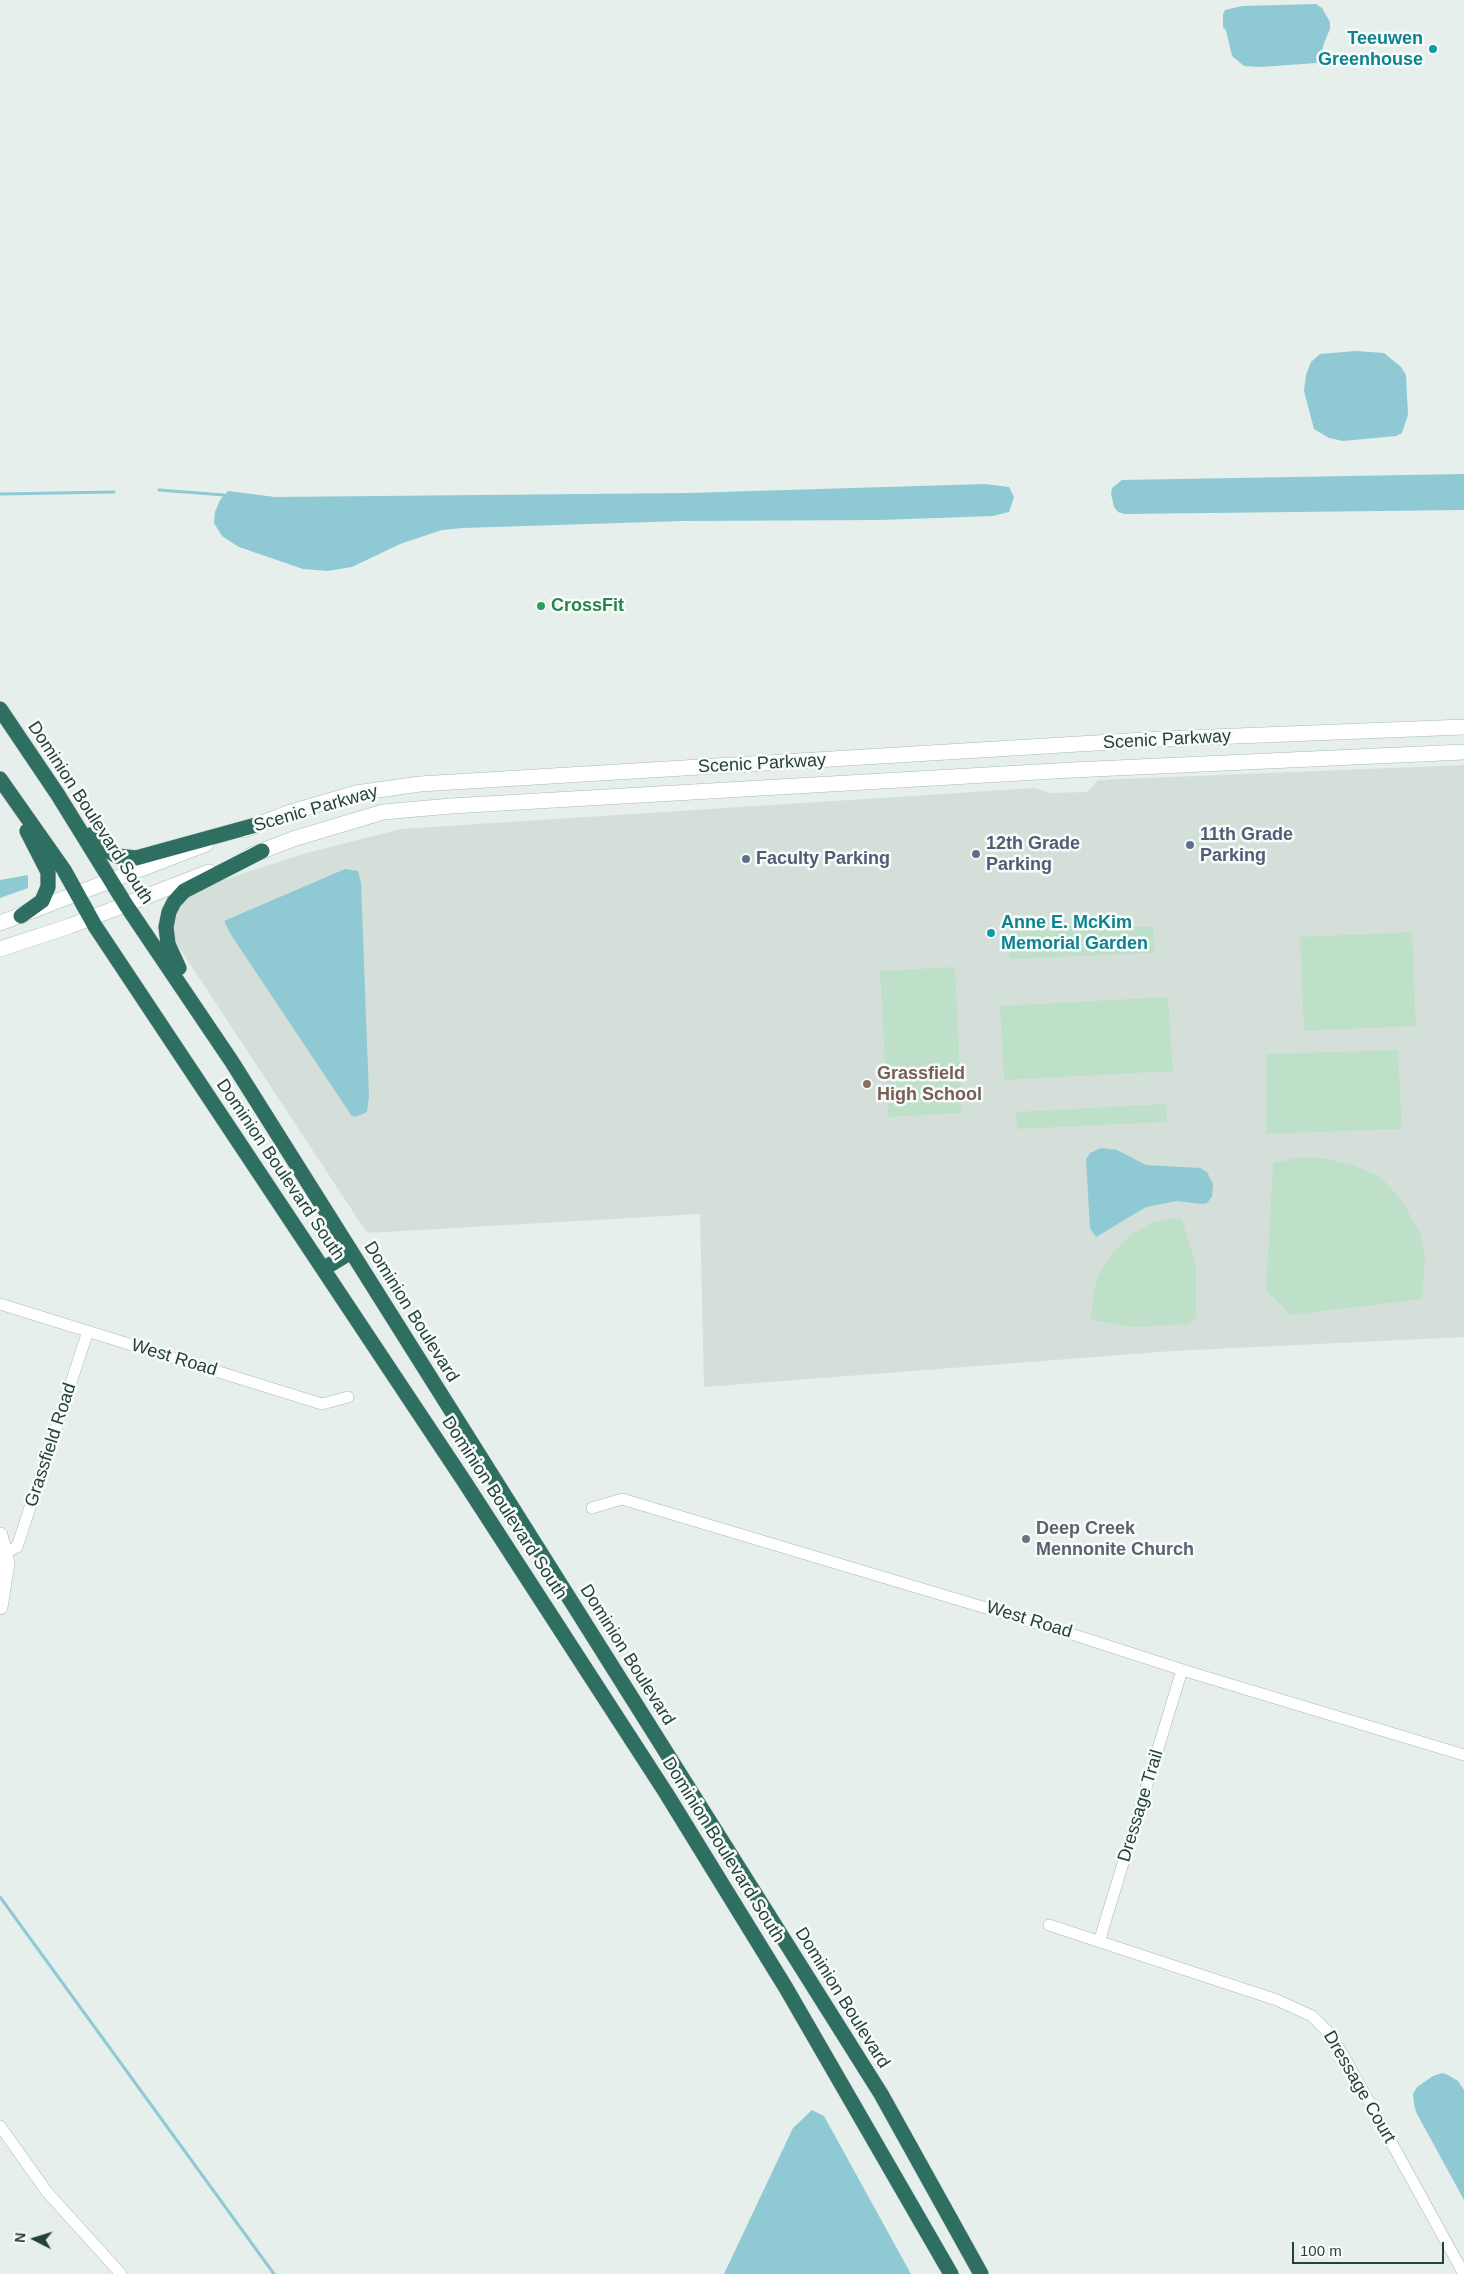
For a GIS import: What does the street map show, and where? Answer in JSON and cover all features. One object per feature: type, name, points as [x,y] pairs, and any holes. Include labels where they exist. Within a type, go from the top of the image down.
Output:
[{"type":"highway","name":"Dominion Boulevard South","points":[[0,709],[58,795],[126,905],[232,1062]]},
{"type":"highway","name":"Dominion Boulevard South","points":[[2,781],[79,894],[90,917],[542,1600],[666,1793],[786,1988],[951,2274]]},
{"type":"highway","points":[[2,781],[48,872],[48,887],[42,901],[21,916]]},
{"type":"highway","points":[[58,795],[98,845],[117,856],[136,858],[155,855],[256,825]]},
{"type":"highway","points":[[212,1033],[202,1001],[174,961],[168,944],[166,927],[168,912],[184,891],[262,851]]},
{"type":"highway","name":"Dominion Boulevard","points":[[232,1062],[881,2094],[980,2274]]},
{"type":"highway","points":[[323,1269],[351,1252]]},
{"type":"street","name":"Scenic Parkway","points":[[0,923],[256,825],[356,793],[420,784],[1161,739],[1464,728]]},
{"type":"street","name":"Scenic Parkway","points":[[0,949],[70,926],[262,851],[383,812],[458,805],[1064,770],[1464,752]]},
{"type":"street","name":"West Road","points":[[0,1304],[322,1404],[348,1398]]},
{"type":"street","name":"Grassfield Road","points":[[6,1552],[17,1547],[88,1331]]},
{"type":"street","name":"West Road","points":[[592,1508],[622,1499],[1056,1628],[1182,1670],[1464,1755]]},
{"type":"street","points":[[0,1535],[6,1552],[6,1581],[0,1607]]},
{"type":"street","name":"Dressage Trail","points":[[1099,1942],[1182,1670]]},
{"type":"street","name":"Dressage Court","points":[[1049,1925],[1290,2004],[1321,2023],[1343,2055],[1464,2274]]},
{"type":"street","points":[[0,2126],[47,2192],[121,2274]]},
{"type":"shaded area","name":"Grassfield High School","points":[[1464,765],[1464,1337],[1172,1351],[704,1387],[700,1214],[367,1233],[169,932],[176,905],[202,887],[303,854],[401,829],[1035,788],[1050,793],[1087,792],[1098,780]]},
{"type":"green space","points":[[1094,924],[1095,929],[1153,926],[1154,953],[1010,959],[1009,931],[1066,929],[1066,925]]},
{"type":"green space","points":[[1412,932],[1416,1026],[1304,1031],[1300,937]]},
{"type":"green space","points":[[955,967],[962,1113],[888,1117],[880,971]]},
{"type":"green space","points":[[1168,997],[1173,1071],[1004,1080],[1000,1006]]},
{"type":"green space","points":[[1398,1050],[1402,1129],[1266,1134],[1266,1054]]},
{"type":"green space","points":[[1166,1104],[1167,1122],[1017,1129],[1016,1112]]},
{"type":"green space","points":[[1303,1157],[1328,1159],[1352,1165],[1381,1177],[1403,1203],[1420,1233],[1425,1257],[1422,1299],[1290,1315],[1266,1290],[1273,1163]]},
{"type":"green space","points":[[1167,1219],[1182,1219],[1196,1267],[1196,1317],[1189,1324],[1131,1327],[1091,1320],[1094,1289],[1100,1273],[1114,1251],[1132,1234],[1151,1223]]},
{"type":"water","points":[[1316,4],[1322,8],[1330,22],[1330,29],[1324,43],[1320,61],[1317,63],[1260,67],[1244,66],[1232,56],[1226,30],[1223,27],[1223,14],[1225,10],[1242,6]]},
{"type":"water","points":[[1356,351],[1384,353],[1401,367],[1406,375],[1408,415],[1402,433],[1396,436],[1343,441],[1329,438],[1314,429],[1304,391],[1306,375],[1311,362],[1320,354]]},
{"type":"water","points":[[1464,474],[1464,510],[1124,514],[1118,512],[1114,507],[1111,494],[1112,488],[1122,480]]},
{"type":"water","points":[[985,484],[1009,487],[1014,497],[1009,512],[993,516],[880,520],[682,521],[463,528],[442,530],[400,544],[352,567],[327,571],[303,569],[239,547],[222,536],[214,523],[215,512],[220,500],[228,491],[275,497],[688,493]]},
{"type":"water","points":[[345,869],[358,871],[361,883],[369,1097],[367,1112],[355,1117],[351,1115],[230,933],[224,921]]},
{"type":"water","points":[[28,875],[28,888],[0,898],[0,880]]},
{"type":"water","points":[[1101,1148],[1117,1150],[1146,1165],[1200,1168],[1207,1172],[1213,1184],[1212,1197],[1207,1203],[1202,1204],[1177,1201],[1146,1207],[1096,1237],[1090,1228],[1086,1159],[1090,1153]]},
{"type":"water","points":[[1442,2073],[1458,2081],[1464,2090],[1464,2200],[1416,2112],[1414,2104],[1413,2094],[1417,2087],[1433,2076]]},
{"type":"water","points":[[812,2110],[824,2116],[911,2274],[724,2274],[793,2128]]},
{"type":"waterway","points":[[159,490],[224,495]]},
{"type":"waterway","points":[[0,494],[114,492]]},
{"type":"waterway","points":[[0,1897],[274,2274]]},
{"type":"place","name":"Teeuwen Greenhouse","points":[[1433,49]]},
{"type":"place","name":"CrossFit","points":[[541,606]]},
{"type":"place","name":"11th Grade Parking","points":[[1190,845]]},
{"type":"place","name":"12th Grade Parking","points":[[976,854]]},
{"type":"place","name":"Faculty Parking","points":[[746,859]]},
{"type":"place","name":"Anne E. McKim Memorial Garden","points":[[991,933]]},
{"type":"place","name":"Grassfield High School","points":[[867,1084]]},
{"type":"place","name":"Deep Creek Mennonite Church","points":[[1026,1539]]}]
